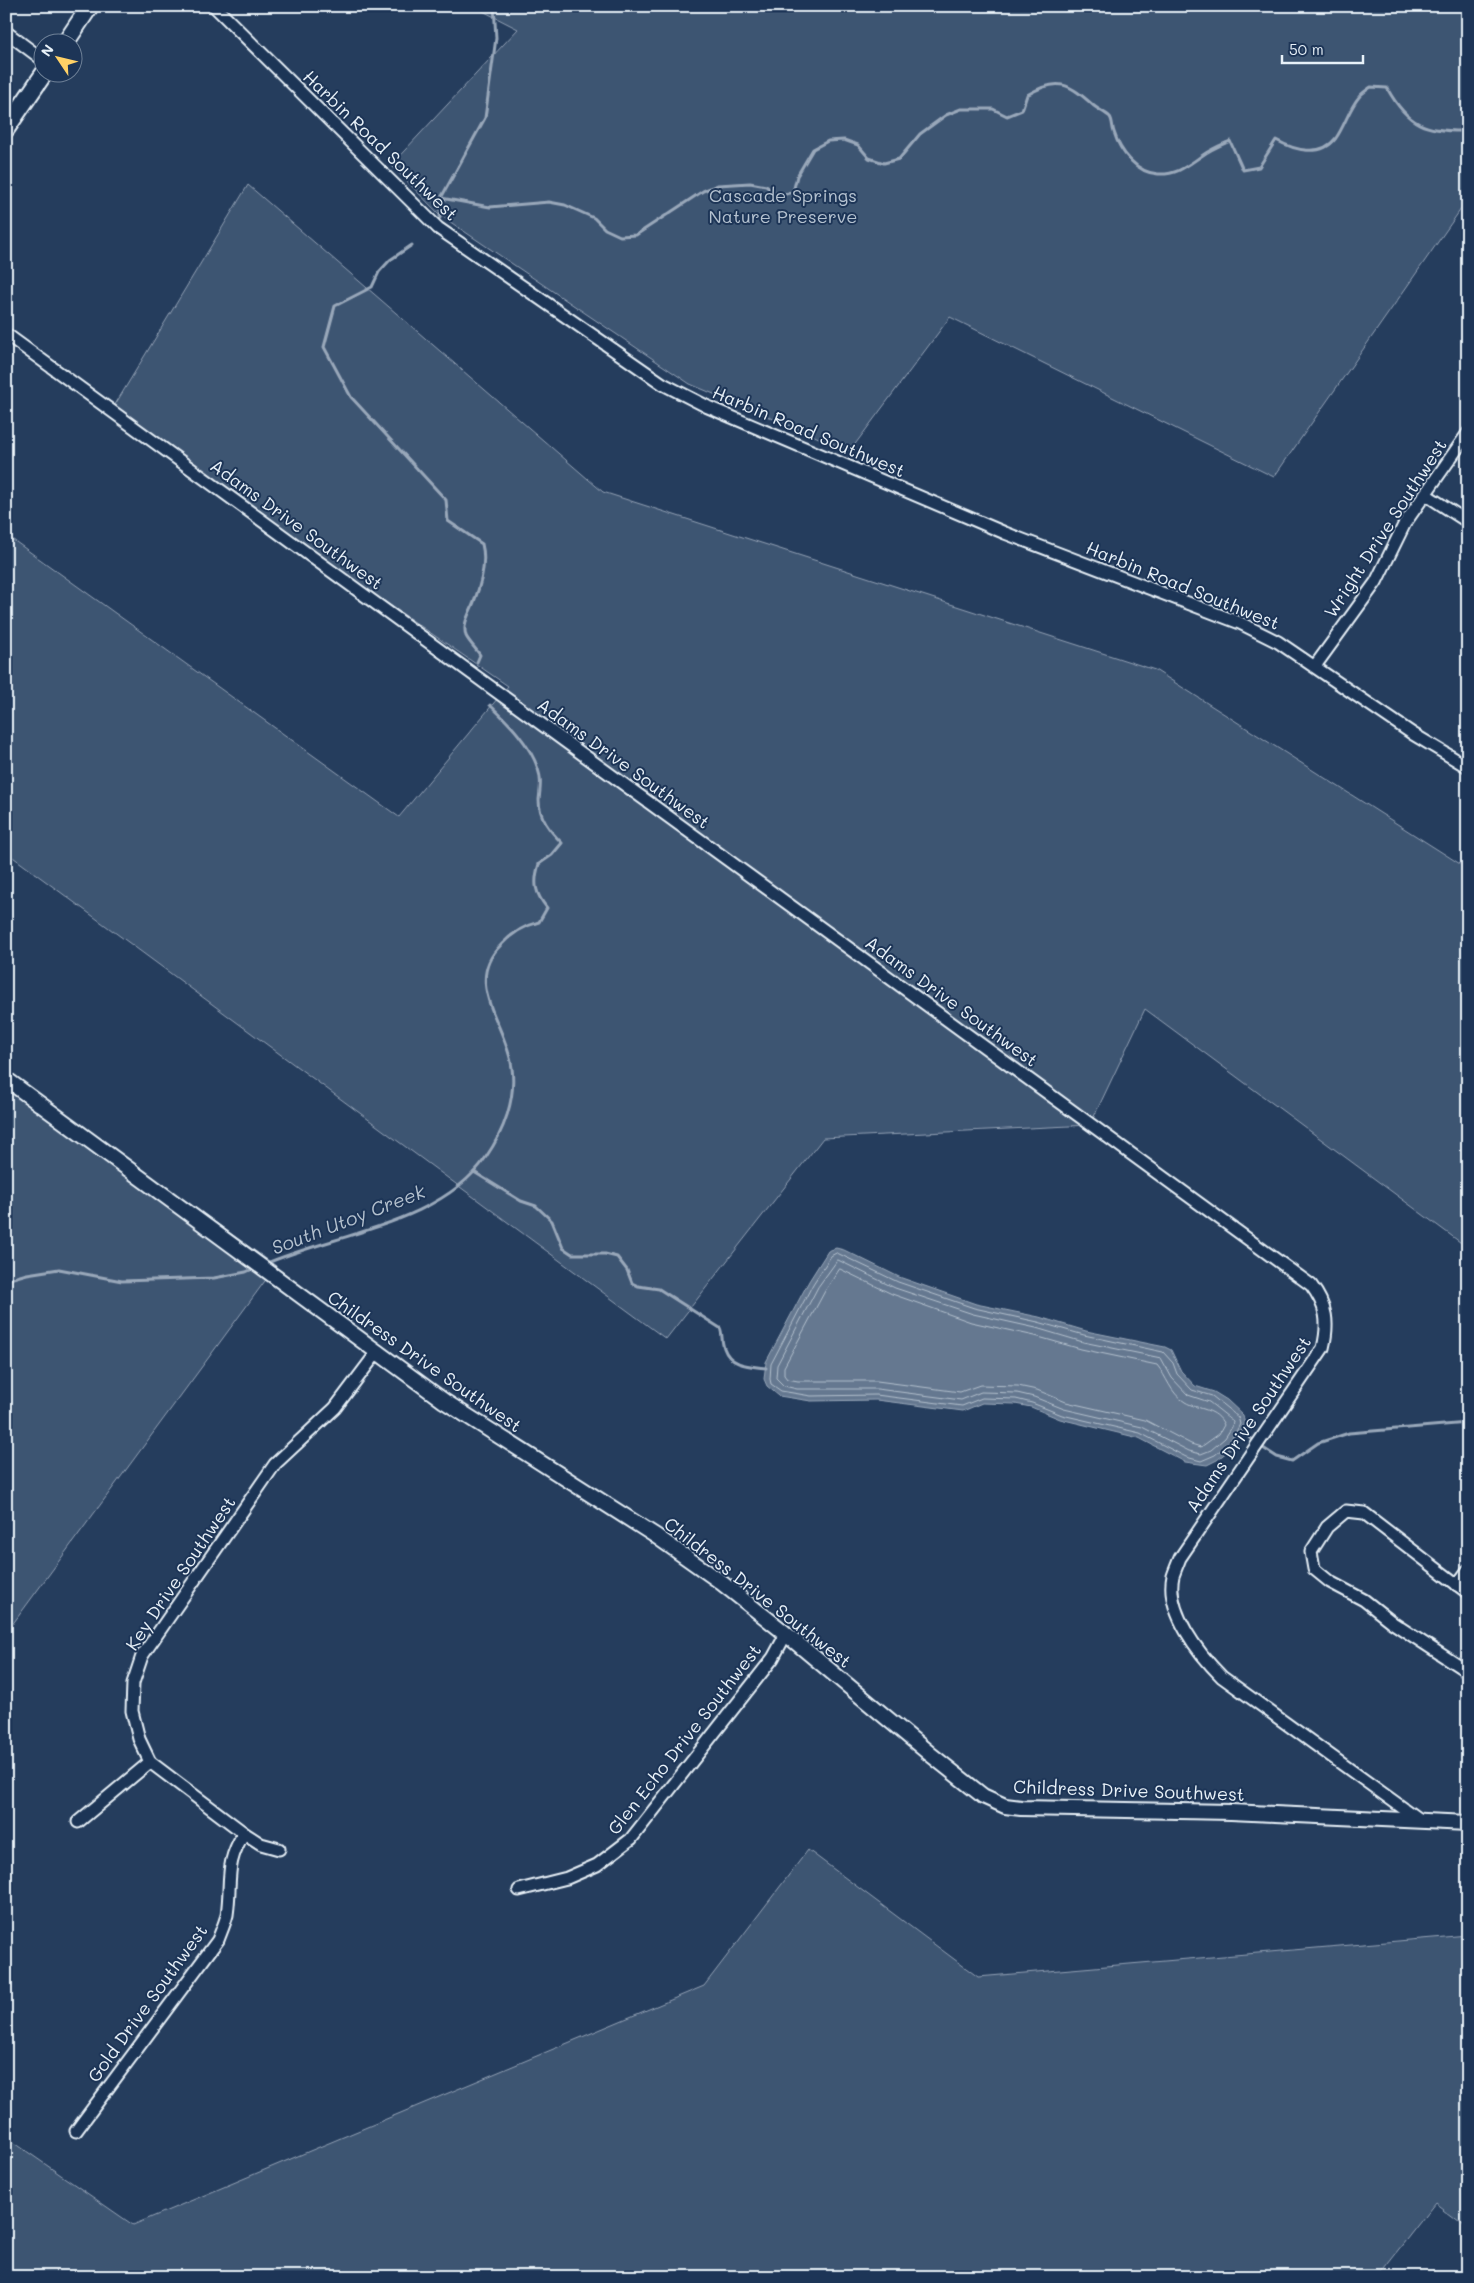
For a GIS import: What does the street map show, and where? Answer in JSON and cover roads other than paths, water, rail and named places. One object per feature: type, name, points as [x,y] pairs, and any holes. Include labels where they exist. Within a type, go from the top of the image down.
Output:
[{"type":"main road","points":[[73,32],[90,6]]},
{"type":"main road","points":[[6,129],[38,82]]},
{"type":"street","name":"Harbin Road Southwest","points":[[214,6],[438,228],[663,384],[708,408],[1005,533],[1240,623],[1278,642],[1413,734],[1468,767]]},
{"type":"street","points":[[6,32],[32,52]]},
{"type":"street","name":"Adams Drive Southwest","points":[[6,334],[1312,1285],[1320,1297],[1326,1314],[1327,1331],[1323,1348],[1180,1558],[1173,1577],[1174,1598],[1181,1621],[1192,1641],[1222,1677],[1418,1819]]},
{"type":"street","name":"Wright Drive Southwest","points":[[1314,666],[1376,582],[1405,523],[1468,433]]},
{"type":"street","points":[[1425,494],[1468,522]]},
{"type":"street","name":"Childress Drive Southwest","points":[[6,1079],[463,1414],[656,1536],[718,1580],[983,1796],[1004,1806],[1021,1808],[1231,1812],[1418,1819],[1468,1823]]},
{"type":"street","name":"Key Drive Southwest","points":[[279,1848],[261,1844],[244,1833],[150,1762],[139,1739],[132,1711],[133,1683],[142,1656],[276,1464],[335,1408],[378,1351]]},
{"type":"street","points":[[1468,1593],[1364,1513],[1346,1510],[1327,1527],[1311,1552],[1314,1569],[1330,1582],[1364,1600],[1392,1623],[1468,1672]]},
{"type":"street","points":[[1457,1585],[1468,1570]]},
{"type":"street","name":"Glen Echo Drive Southwest","points":[[519,1890],[568,1878],[597,1865],[631,1839],[704,1743],[773,1658],[786,1634]]},
{"type":"street","points":[[78,1822],[150,1762]]},
{"type":"street","name":"Gold Drive Southwest","points":[[76,2131],[218,1940],[226,1916],[230,1860],[244,1833]]},
{"type":"water","points":[[836,1248],[844,1250],[899,1277],[976,1304],[1039,1317],[1086,1331],[1165,1347],[1171,1350],[1181,1371],[1195,1386],[1214,1392],[1227,1400],[1243,1415],[1245,1424],[1234,1446],[1217,1460],[1207,1465],[1185,1462],[1139,1438],[1060,1419],[1031,1407],[1015,1404],[982,1403],[963,1411],[876,1400],[811,1401],[779,1396],[767,1386],[764,1379],[766,1362],[809,1281],[828,1251]]},
{"type":"waterway","points":[[440,218],[441,198],[485,118],[496,38],[494,6]]},
{"type":"waterway","name":"South Utoy Creek","points":[[441,198],[490,207],[549,202],[565,205],[594,218],[605,229],[620,236],[636,235],[703,191],[718,185],[750,183],[766,186],[778,196],[793,192],[797,176],[813,149],[828,141],[844,140],[858,145],[869,158],[884,163],[899,159],[920,134],[946,115],[961,109],[993,109],[1007,116],[1022,110],[1027,95],[1038,89],[1056,84],[1063,85],[1077,92],[1110,117],[1120,147],[1130,160],[1143,170],[1158,174],[1177,171],[1209,151],[1230,141],[1243,170],[1259,167],[1276,140],[1299,149],[1315,150],[1323,148],[1336,138],[1356,102],[1371,87],[1387,88],[1403,111],[1420,124],[1441,130],[1468,131]]},
{"type":"waterway","name":"South Utoy Creek","points":[[412,245],[390,260],[379,272],[372,287],[335,306],[324,347],[351,397],[446,500],[448,521],[482,544],[484,559],[479,588],[465,627],[466,636],[480,655],[477,662]]},
{"type":"waterway","name":"South Utoy Creek","points":[[265,1264],[384,1224],[442,1198],[466,1180],[486,1157],[503,1126],[512,1091],[512,1068],[503,1036],[490,1005],[486,989],[486,974],[490,959],[505,941],[523,928],[539,922],[547,908],[536,887],[539,864],[552,855],[562,843],[549,829],[541,813],[539,807],[540,777],[530,751],[518,734],[490,705]]},
{"type":"waterway","points":[[474,1172],[521,1201],[536,1206],[552,1221],[563,1248],[572,1254],[605,1254],[617,1257],[627,1270],[632,1283],[638,1286],[659,1289],[720,1328],[724,1348],[735,1362],[766,1368]]},
{"type":"waterway","name":"South Utoy Creek","points":[[6,1280],[27,1274],[59,1269],[122,1281],[214,1278],[246,1272],[257,1267]]},
{"type":"waterway","points":[[1260,1446],[1277,1457],[1292,1461],[1318,1443],[1349,1433],[1468,1423]]},
{"type":"waterway","points":[[1242,1432],[1256,1442]]},
{"type":"park label","name":"Cascade Springs Nature Preserve","points":[[783,205]]}]
